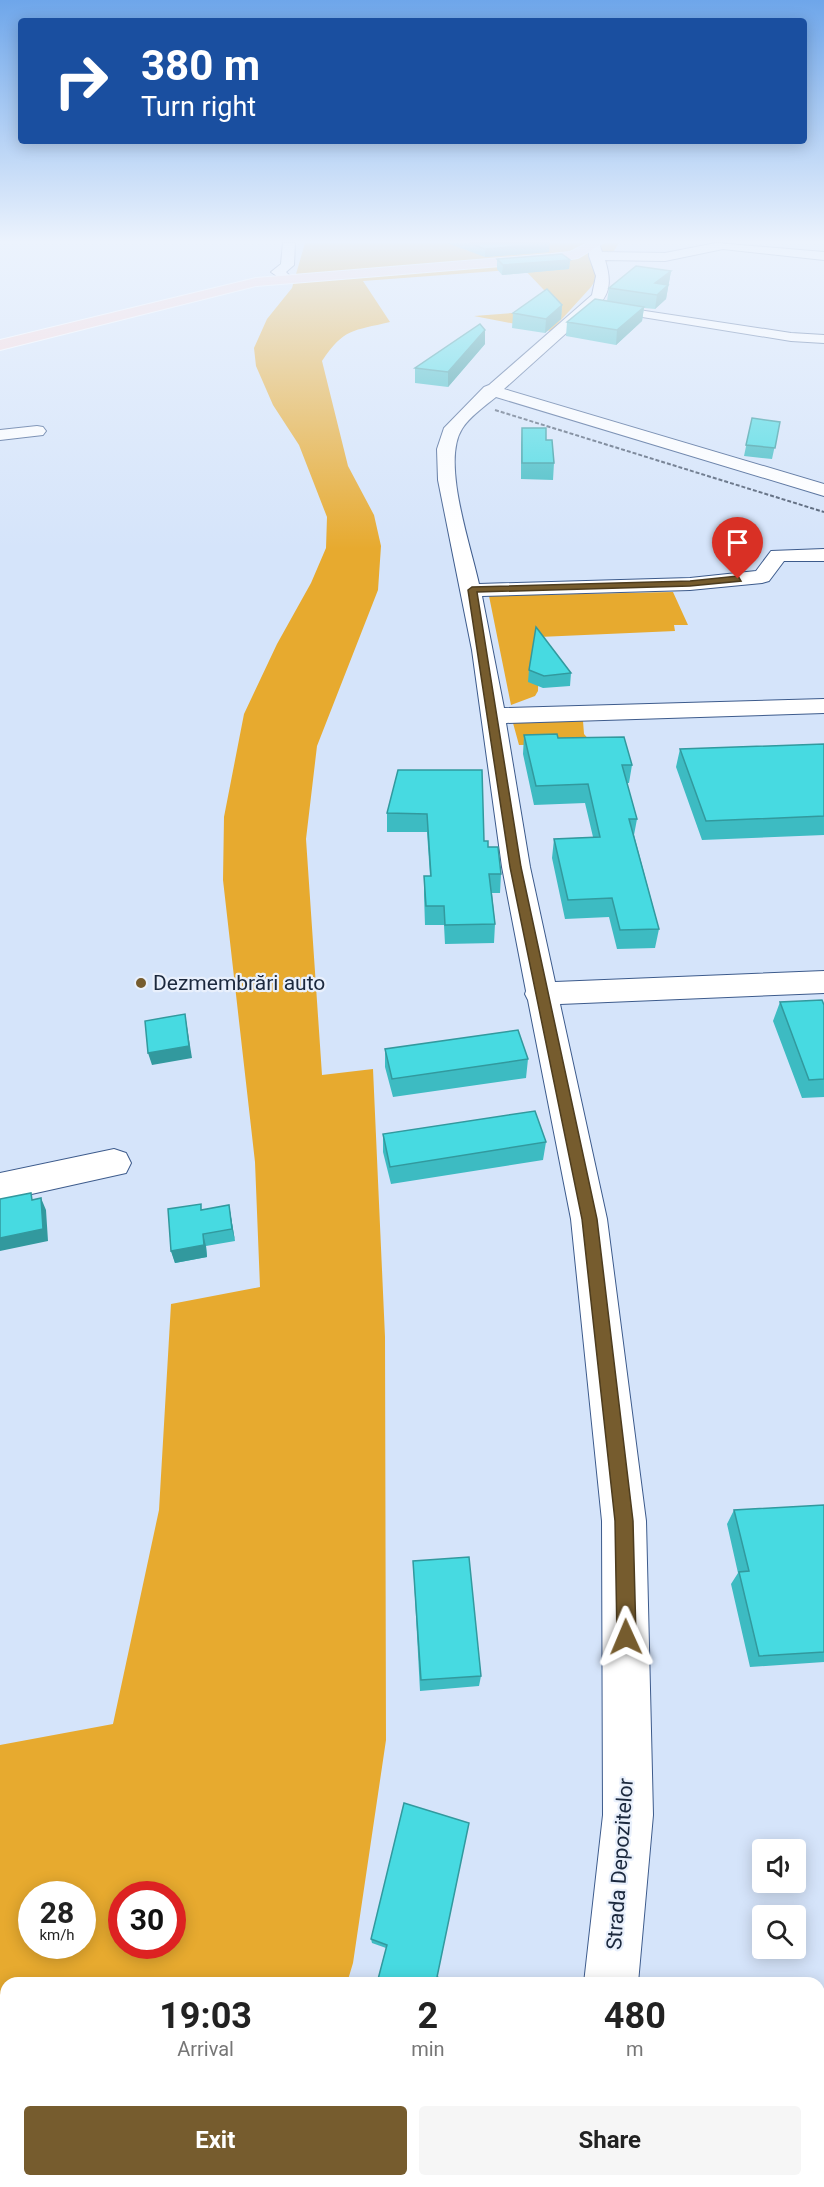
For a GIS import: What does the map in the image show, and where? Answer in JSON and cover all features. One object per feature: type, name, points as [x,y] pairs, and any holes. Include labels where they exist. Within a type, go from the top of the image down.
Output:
[{"type":"street","name":"Strada Depozitelor","points":[[542,345],[490,390],[453,428],[446,449],[447,480],[472,590],[516,867],[540,994],[573,1132],[590,1219],[624,1521],[628,1815],[611,1977]]},
{"type":"street","points":[[490,390],[824,490]]},
{"type":"street","points":[[0,435],[37,431]]},
{"type":"street","points":[[472,590],[690,584],[762,577],[778,555],[824,555]]},
{"type":"street","points":[[493,716],[824,706]]},
{"type":"street","points":[[540,994],[824,982]]},
{"type":"street","points":[[0,1187],[114,1163]]},
{"type":"shaded area","points":[[255,345],[334,345],[322,361],[348,466],[374,515],[381,546],[378,590],[317,746],[306,839],[322,1075],[373,1069],[385,1337],[386,1740],[353,1963],[349,1977],[0,1977],[0,1745],[113,1724],[159,1510],[171,1304],[260,1287],[255,1162],[223,880],[224,817],[244,714],[277,644],[311,583],[326,548],[327,517],[299,445],[273,405],[256,366]]},
{"type":"shaded area","points":[[673,592],[688,625],[674,625],[675,631],[539,637],[538,691],[535,696],[511,705],[489,596]]},
{"type":"shaded area","points":[[583,721],[584,734],[593,744],[519,745],[513,723]]},
{"type":"building","points":[[449,345],[472,345],[448,372],[415,368]]},
{"type":"building","points":[[752,418],[780,422],[775,448],[746,445]]},
{"type":"building","points":[[522,428],[546,428],[546,440],[552,440],[554,463],[522,463]]},
{"type":"building","points":[[536,627],[571,673],[544,676],[529,670]]},
{"type":"building","points":[[557,734],[558,738],[624,737],[632,765],[622,765],[637,819],[629,819],[659,929],[620,930],[612,898],[568,900],[554,839],[600,837],[588,784],[536,786],[524,735]]},
{"type":"building","points":[[824,744],[824,816],[706,821],[680,749]]},
{"type":"building","points":[[398,770],[482,770],[484,841],[488,841],[488,847],[498,847],[501,874],[489,874],[495,924],[445,925],[444,906],[426,906],[424,876],[431,876],[427,814],[387,813]]},
{"type":"building","points":[[822,1000],[824,1005],[824,1079],[809,1080],[780,1002]]},
{"type":"building","points":[[185,1014],[189,1046],[148,1053],[145,1021]]},
{"type":"building","points":[[518,1030],[528,1059],[392,1079],[385,1049]]},
{"type":"building","points":[[535,1111],[546,1142],[390,1167],[383,1134]]},
{"type":"building","points":[[31,1193],[32,1200],[41,1198],[43,1229],[0,1238],[0,1199]]},
{"type":"building","points":[[201,1204],[201,1210],[229,1205],[232,1229],[203,1234],[204,1245],[171,1251],[168,1209]]},
{"type":"building","points":[[824,1505],[824,1652],[759,1656],[739,1572],[749,1571],[734,1510]]},
{"type":"building","points":[[469,1557],[481,1676],[421,1680],[413,1561]]},
{"type":"building","points":[[404,1803],[469,1823],[437,1977],[379,1977],[387,1945],[371,1939]]},
{"type":"railway","points":[[495,410],[824,512]]},
{"type":"place","name":"Dezmembrări auto","points":[[141,983]]},
{"type":"route","points":[[626,1637],[624,1521],[590,1219],[573,1132],[540,994],[516,867],[472,590],[690,584],[738,579]]}]
